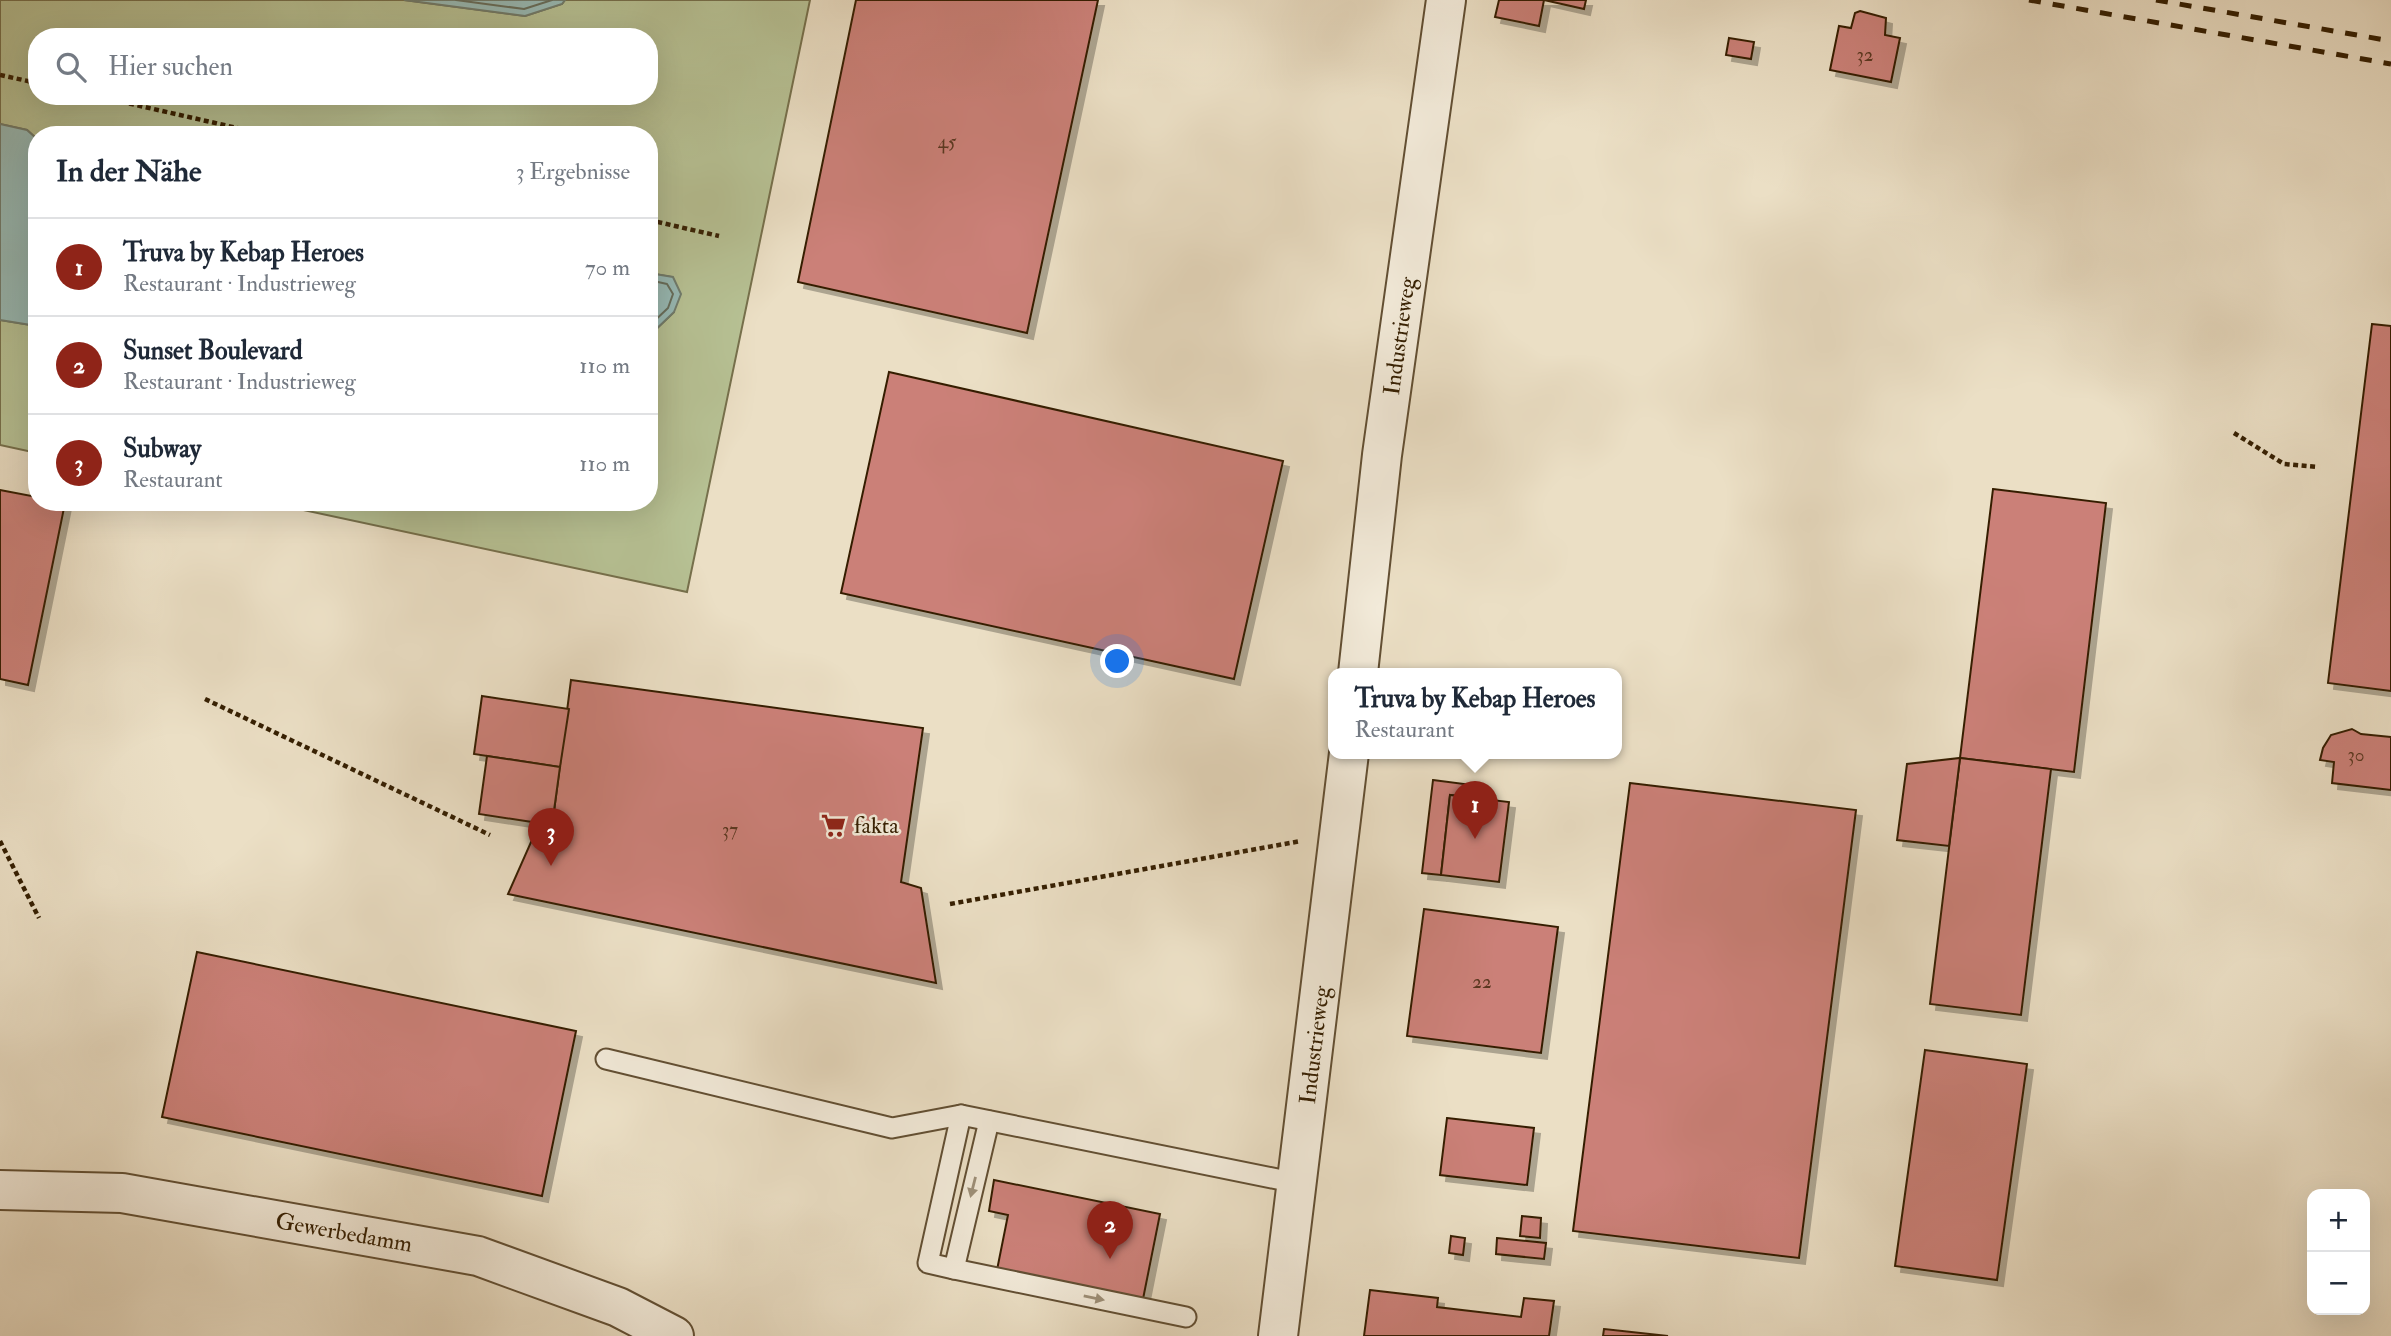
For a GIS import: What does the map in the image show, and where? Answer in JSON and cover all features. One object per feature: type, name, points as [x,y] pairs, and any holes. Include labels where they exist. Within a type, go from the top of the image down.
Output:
[{"type":"street","name":"Industrieweg","points":[[1359,668],[1382,455],[1446,0]]},
{"type":"street","name":"Industrieweg","points":[[1279,1336],[1348,759]]},
{"type":"street","name":"Gewerbedamm","points":[[0,1190],[122,1193],[478,1256],[618,1307],[674,1336]]},
{"type":"lane","points":[[606,1059],[892,1128],[961,1115],[1297,1184]]},
{"type":"lane","points":[[961,1115],[928,1263],[1186,1317]]},
{"type":"lane","points":[[954,1269],[989,1121]]},
{"type":"path","points":[[0,75],[28,81]]},
{"type":"path","points":[[136,105],[228,126]]},
{"type":"path","points":[[658,222],[719,236]]},
{"type":"path","points":[[2234,433],[2284,464],[2318,467]]},
{"type":"path","points":[[205,699],[490,835]]},
{"type":"path","points":[[950,904],[1079,883],[1339,833]]},
{"type":"path","points":[[0,841],[39,918]]},
{"type":"green space","points":[[0,0],[404,0],[525,16],[562,4],[565,0],[810,0],[687,592],[308,511],[658,511],[658,327],[674,312],[672,277],[658,275],[658,126],[28,126],[27,130],[0,124]]},
{"type":"green space","points":[[0,320],[28,325],[28,451],[0,445]]},
{"type":"water","points":[[404,0],[565,0],[562,4],[525,16]]},
{"type":"water","points":[[0,124],[28,131],[28,325],[0,320]]},
{"type":"water","points":[[658,274],[673,277],[681,294],[674,312],[658,327]]},
{"type":"building","points":[[856,0],[1098,0],[1027,333],[798,282]]},
{"type":"building","points":[[1499,0],[1544,0],[1539,26],[1495,17]]},
{"type":"building","points":[[1544,0],[1586,0],[1584,9]]},
{"type":"building","points":[[1860,11],[1886,18],[1885,35],[1900,38],[1891,82],[1830,70],[1839,26],[1851,28],[1855,13]]},
{"type":"building","points":[[1729,38],[1754,42],[1751,59],[1726,55]]},
{"type":"building","points":[[2372,324],[2391,326],[2391,691],[2328,683]]},
{"type":"building","points":[[889,372],[1283,461],[1234,679],[841,593]]},
{"type":"building","points":[[1993,489],[2106,503],[2074,772],[1960,758]]},
{"type":"building","points":[[0,490],[28,495],[28,511],[63,511],[28,685],[0,679]]},
{"type":"building","points":[[571,680],[923,728],[901,882],[921,888],[936,983],[508,894],[535,833],[551,835]]},
{"type":"building","points":[[482,696],[569,709],[560,767],[474,754]]},
{"type":"building","points":[[2352,729],[2361,734],[2391,737],[2391,790],[2332,783],[2334,762],[2320,760],[2323,748],[2331,735]]},
{"type":"building","points":[[487,756],[560,767],[552,825],[479,814]]},
{"type":"building","points":[[1960,758],[2051,769],[2021,1015],[1930,1004]]},
{"type":"building","points":[[1960,758],[1949,846],[1897,840],[1907,764]]},
{"type":"building","points":[[1433,780],[1480,786],[1479,799],[1450,795],[1441,875],[1422,873]]},
{"type":"building","points":[[1630,783],[1856,810],[1799,1258],[1573,1231]]},
{"type":"building","points":[[1450,795],[1509,802],[1499,882],[1441,875]]},
{"type":"building","points":[[1424,909],[1558,927],[1541,1053],[1407,1036]]},
{"type":"building","points":[[197,952],[576,1031],[542,1196],[162,1117]]},
{"type":"building","points":[[1925,1050],[2027,1064],[1997,1280],[1895,1266]]},
{"type":"building","points":[[1447,1118],[1534,1128],[1527,1185],[1440,1175]]},
{"type":"building","points":[[994,1180],[1160,1214],[1143,1299],[997,1270],[1008,1215],[989,1211]]},
{"type":"building","points":[[1522,1216],[1541,1218],[1540,1238],[1520,1236]]},
{"type":"building","points":[[1451,1236],[1465,1238],[1463,1255],[1449,1253]]},
{"type":"building","points":[[1497,1238],[1546,1243],[1544,1259],[1496,1254]]},
{"type":"building","points":[[1370,1290],[1438,1298],[1437,1307],[1521,1317],[1524,1298],[1554,1301],[1549,1336],[1364,1336]]},
{"type":"building","points":[[1604,1329],[1668,1336],[1603,1336]]},
{"type":"railway","points":[[2029,0],[2391,64]]},
{"type":"railway","points":[[2156,0],[2391,41]]},
{"type":"place","name":"fakta","points":[[834,825]]},
{"type":"place","name":"Truva by Kebap Heroes","points":[[1475,839]]},
{"type":"place","name":"Subway","points":[[551,866]]},
{"type":"place","name":"Sunset Boulevard","points":[[1110,1259]]}]
